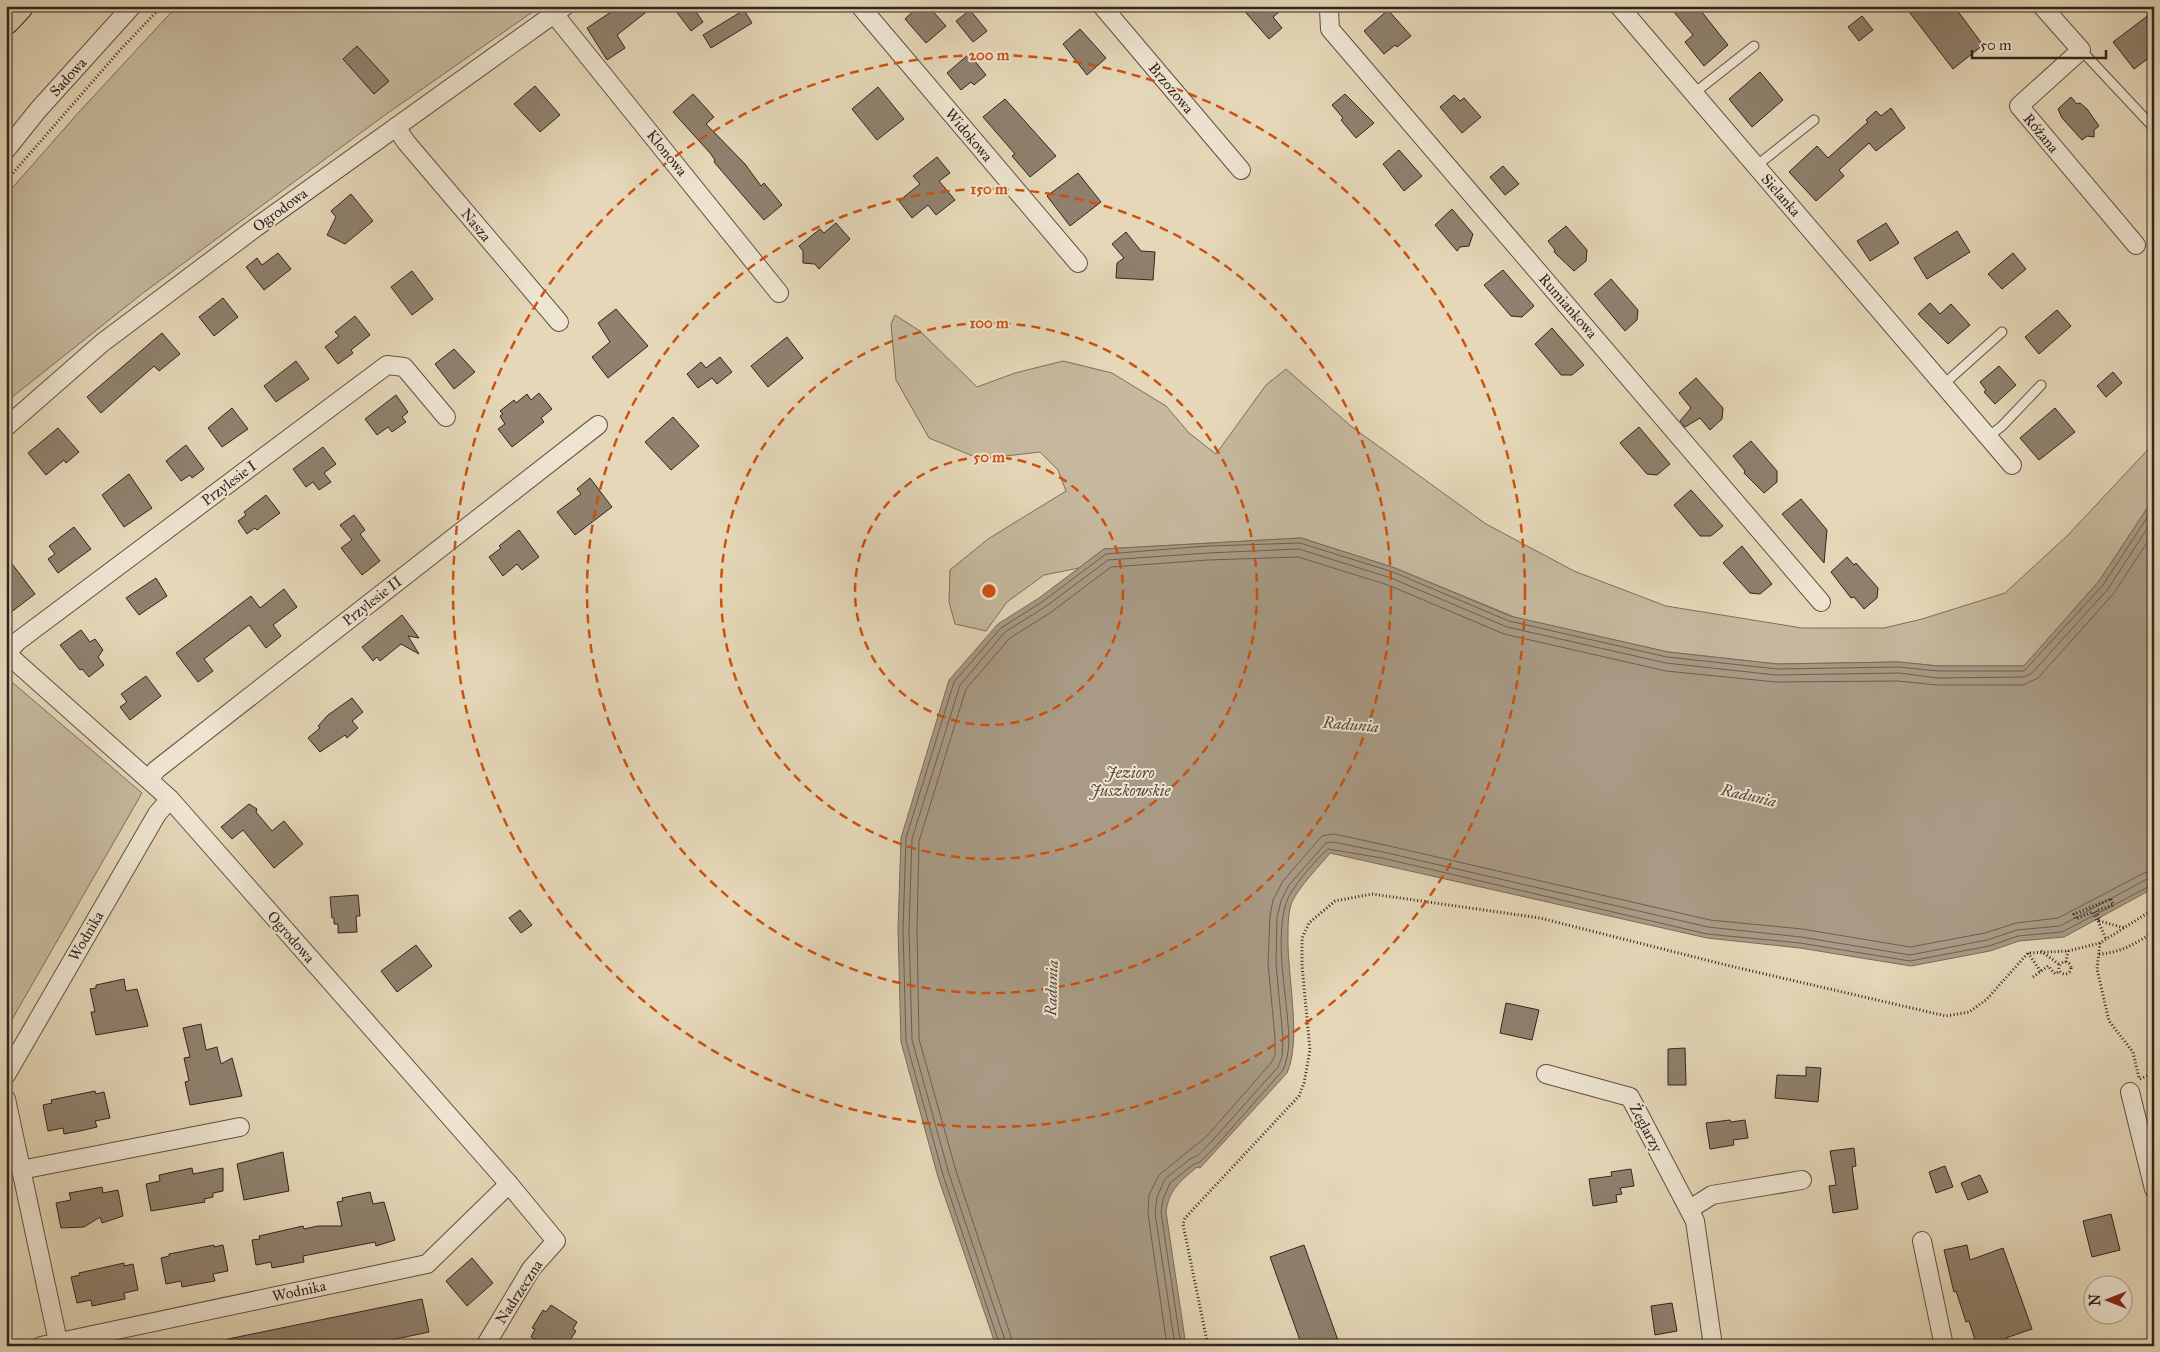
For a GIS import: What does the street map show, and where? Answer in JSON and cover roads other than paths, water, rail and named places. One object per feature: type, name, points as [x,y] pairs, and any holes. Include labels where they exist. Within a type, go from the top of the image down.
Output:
[{"type":"highway","points":[[6,20],[19,6]]},
{"type":"street","name":"Sadowa","points":[[6,150],[38,110],[132,6]]},
{"type":"street","name":"Widokowa","points":[[860,6],[1078,263]]},
{"type":"street","name":"Brzozowa","points":[[1102,6],[1240,170]]},
{"type":"street","name":"Rumiankowa","points":[[1331,6],[1329,9],[1330,29],[1821,602]]},
{"type":"street","name":"Sielanka","points":[[1619,6],[2012,465]]},
{"type":"street","points":[[2042,6],[2081,50]]},
{"type":"street","name":"Ogrodowa","points":[[6,427],[102,343],[255,228],[560,10]]},
{"type":"street","name":"Klonowa","points":[[560,10],[780,293]]},
{"type":"street","name":"Różana","points":[[2081,50],[2018,106],[2136,245]]},
{"type":"street","name":"Nasza","points":[[396,127],[406,142],[559,322]]},
{"type":"street","name":"Przylesie I","points":[[7,653],[18,641],[387,365],[404,367],[446,417]]},
{"type":"street","name":"Przylesie II","points":[[149,780],[156,770],[598,425]]},
{"type":"street","name":"Ogrodowa","points":[[7,653],[170,799],[509,1184],[556,1241]]},
{"type":"street","name":"Wodnika","points":[[6,1075],[157,814],[170,799]]},
{"type":"street","name":"Żeglarzy","points":[[1546,1074],[1630,1097],[1695,1221],[1713,1346]]},
{"type":"street","points":[[2135,1085],[2154,1189]]},
{"type":"street","points":[[6,1099],[59,1344]]},
{"type":"street","points":[[20,1170],[240,1127]]},
{"type":"street","points":[[1690,1209],[1712,1196],[1802,1180]]},
{"type":"street","name":"Wodnika","points":[[41,1346],[59,1344],[427,1264],[509,1184]]},
{"type":"street","name":"Nadrzeczna","points":[[485,1346],[531,1269],[556,1241]]},
{"type":"street","points":[[1922,1241],[1944,1346]]},
{"type":"lane","points":[[1693,94],[1754,46]]},
{"type":"lane","points":[[2081,50],[2154,128]]},
{"type":"lane","points":[[1756,166],[1814,120]]},
{"type":"lane","points":[[1944,384],[2002,332]]},
{"type":"lane","points":[[1988,437],[2002,426],[2041,385]]},
{"type":"water","name":"Jezioro Juszkowskie","points":[[2154,498],[2154,888],[2064,937],[2019,941],[1990,951],[1911,966],[1800,948],[1707,938],[1330,853],[1300,889],[1292,902],[1288,919],[1288,952],[1294,1026],[1291,1059],[1287,1073],[1200,1168],[1197,1167],[1181,1181],[1170,1197],[1166,1212],[1186,1346],[996,1346],[938,1177],[901,1042],[898,929],[901,838],[949,680],[998,624],[1039,598],[1104,549],[1301,538],[1395,568],[1510,616],[1668,652],[1777,664],[1899,662],[1938,666],[2024,666],[2099,581]]},
{"type":"water label","name":"Radunia","points":[[1351,724]]},
{"type":"water label","name":"Radunia","points":[[1749,795]]},
{"type":"water label","name":"Radunia","points":[[1051,988]]}]
